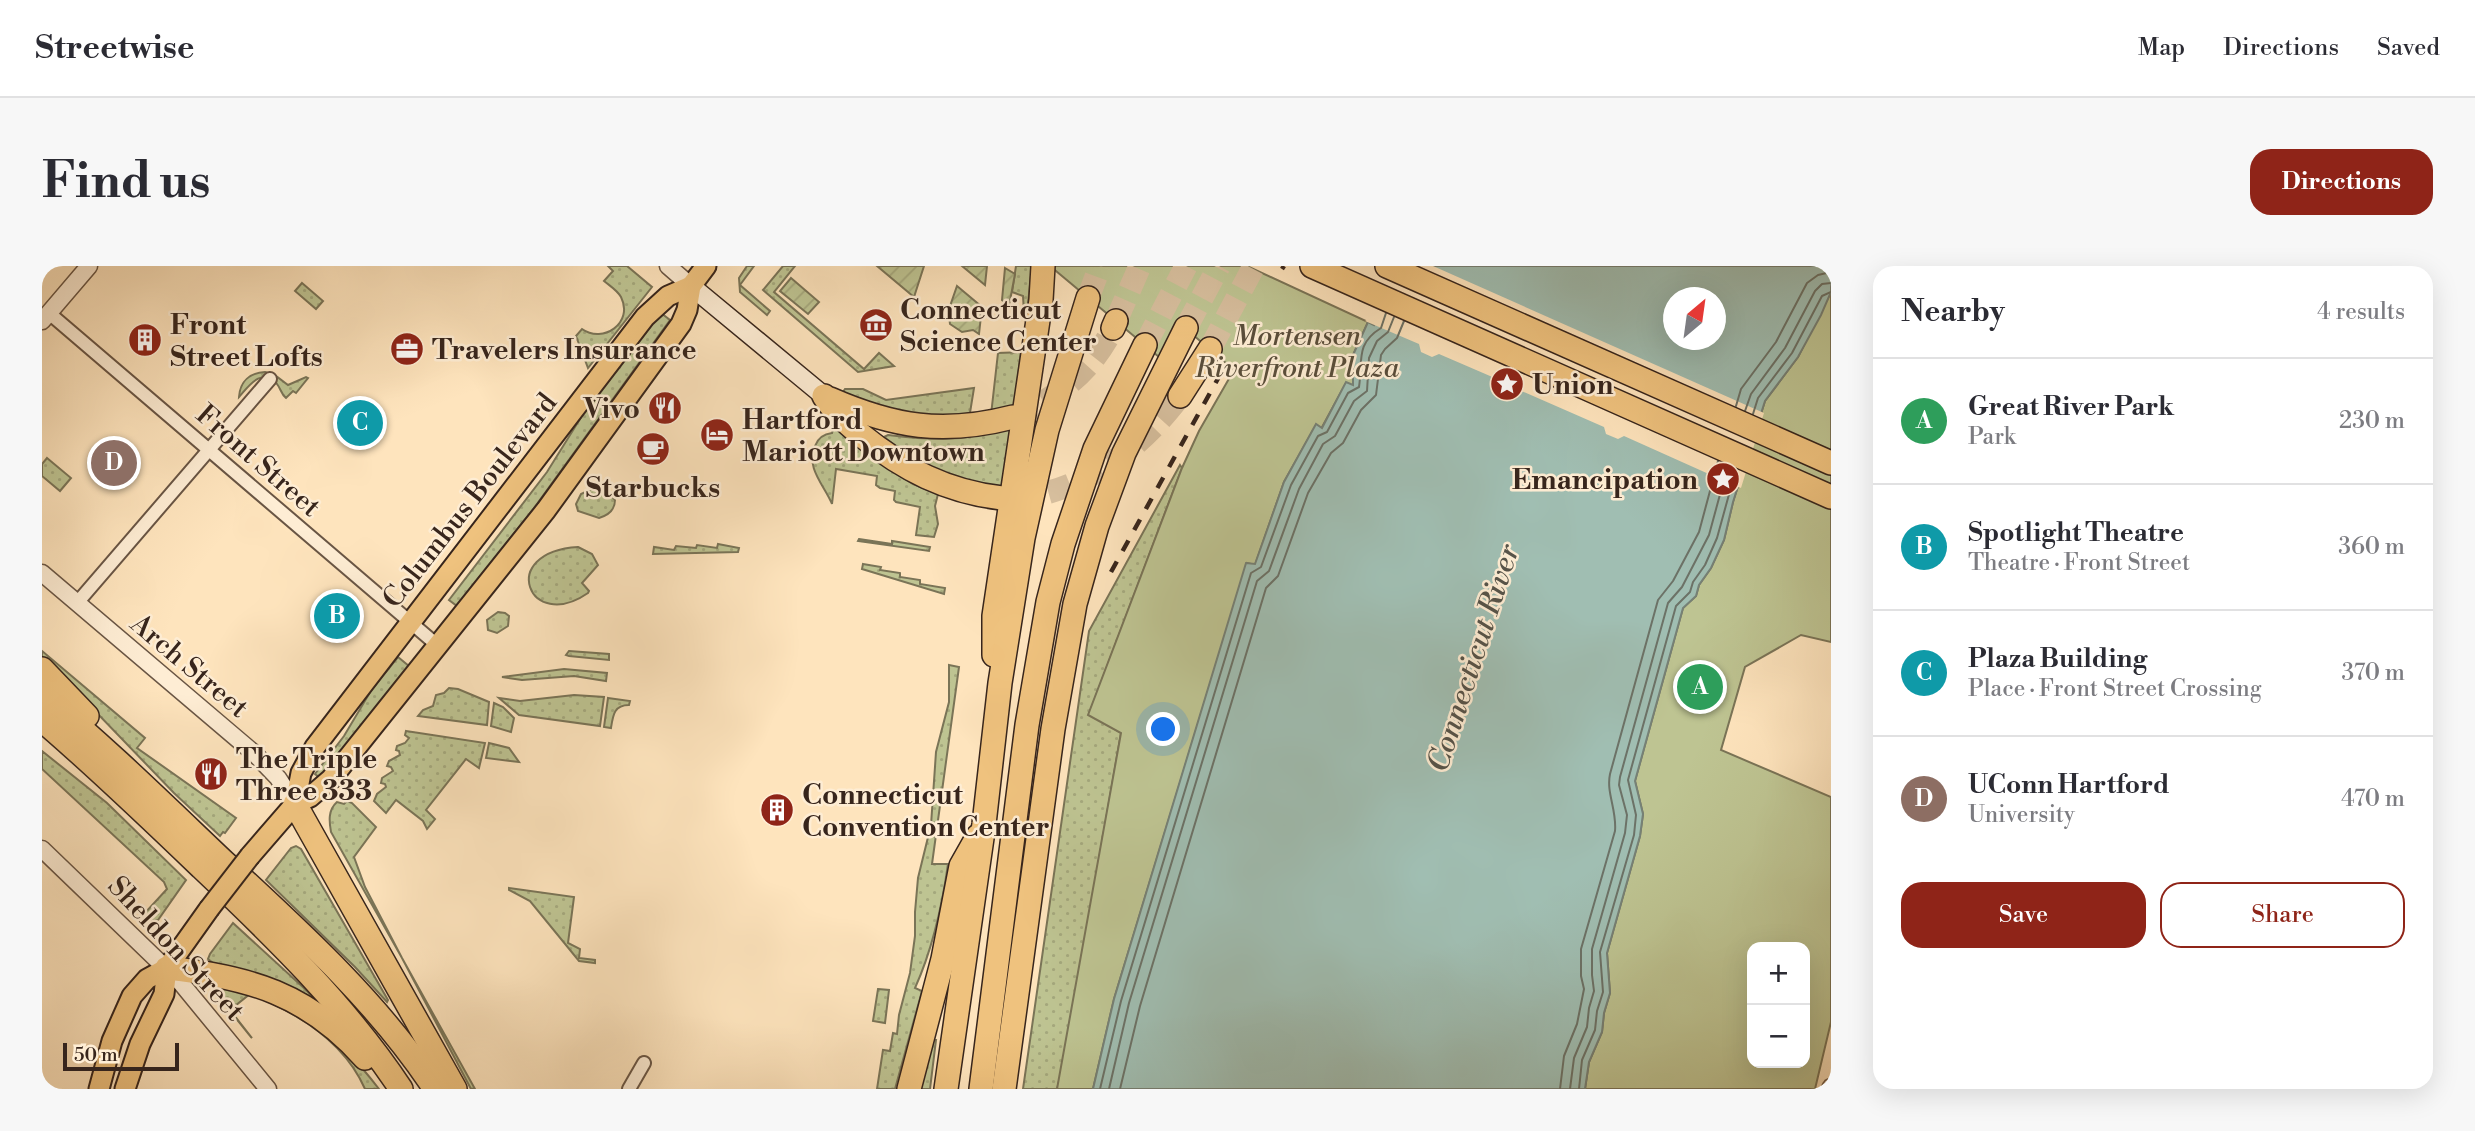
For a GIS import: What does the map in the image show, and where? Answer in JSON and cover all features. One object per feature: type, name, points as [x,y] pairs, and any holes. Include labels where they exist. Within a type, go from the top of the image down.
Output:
[{"type":"highway","points":[[1000,684],[994,660],[994,616],[1041,300],[1043,266]]},
{"type":"highway","points":[[1312,266],[1831,497]]},
{"type":"highway","points":[[1387,266],[1831,463]]},
{"type":"highway","points":[[946,1089],[984,824],[1000,684],[1023,538],[1056,397],[1088,298]]},
{"type":"highway","points":[[1004,1089],[1053,729],[1075,604],[1097,526],[1124,453],[1186,328]]},
{"type":"highway","points":[[981,1089],[1035,668],[1055,573],[1087,469],[1140,341]]},
{"type":"highway","points":[[1180,396],[1210,349]]},
{"type":"highway","points":[[824,396],[869,415],[918,427],[962,427],[1013,417]]},
{"type":"highway","points":[[824,396],[846,422],[908,469],[959,491],[1002,498]]},
{"type":"highway","points":[[42,669],[97,727],[126,769]]},
{"type":"highway","points":[[42,695],[126,769],[341,973],[392,1029],[435,1089]]},
{"type":"highway","points":[[42,720],[176,843],[327,993],[364,1037],[401,1089]]},
{"type":"highway","points":[[42,740],[143,822],[176,843]]},
{"type":"highway","points":[[295,804],[455,1089]]},
{"type":"highway","points":[[909,1089],[943,959],[961,866],[984,824]]},
{"type":"highway","points":[[167,968],[244,980],[293,1001],[338,1032],[362,1054],[391,1089]]},
{"type":"main road","name":"Columbus Boulevard","points":[[99,1089],[113,1041],[132,996],[147,979],[167,968],[250,856],[295,804],[310,797],[325,785],[546,510],[677,330],[687,310],[691,286],[706,266]]},
{"type":"main road","name":"Columbus Boulevard","points":[[295,804],[297,788],[307,759],[411,622],[645,317],[668,296],[691,286]]},
{"type":"main road","points":[[691,286],[824,396]]},
{"type":"main road","name":"Columbus Boulevard","points":[[125,1089],[141,1044],[164,994],[167,968]]},
{"type":"street","points":[[46,317],[89,266]]},
{"type":"street","points":[[668,266],[691,286]]},
{"type":"street","name":"Front Street","points":[[46,317],[209,450],[437,645]]},
{"type":"street","points":[[77,603],[270,379]]},
{"type":"street","name":"Arch Street","points":[[42,573],[255,754],[278,778],[295,804]]},
{"type":"street","name":"Sheldon Street","points":[[42,849],[167,968],[268,1089]]},
{"type":"street","points":[[629,1089],[644,1063]]},
{"type":"green space","points":[[608,266],[627,266],[652,287],[588,368],[576,336],[582,329],[590,333],[607,332],[620,323],[623,315],[621,297],[604,281],[613,271]]},
{"type":"green space","points":[[747,266],[754,266],[740,285],[770,311],[767,315],[740,292],[739,278]]},
{"type":"green space","points":[[783,266],[795,266],[774,292],[864,369],[879,353],[894,366],[858,372],[763,290]]},
{"type":"green space","points":[[877,266],[924,266],[914,297]]},
{"type":"green space","points":[[962,266],[987,266],[985,285]]},
{"type":"green space","points":[[1016,266],[1032,266],[1027,313],[1024,313],[1023,296],[1012,292]]},
{"type":"green space","name":"Mortensen Riverfront Plaza","points":[[1050,266],[1247,266],[1368,322],[1353,355],[1353,386],[1346,383],[1321,429],[1316,425],[1284,482],[1255,565],[1247,563],[1114,999],[1093,1089],[1057,1089],[1121,733],[1088,715],[1182,468],[1199,431],[1234,370],[1178,322],[1159,357]]},
{"type":"green space","points":[[1005,268],[1015,274],[1009,306],[1002,300]]},
{"type":"green space","points":[[791,278],[819,302],[808,314],[780,291]]},
{"type":"green space","points":[[302,283],[323,301],[316,309],[295,291]]},
{"type":"green space","points":[[957,286],[982,307],[979,334],[973,330],[962,332],[950,324],[949,309]]},
{"type":"green space","points":[[1831,292],[1831,642],[1801,635],[1745,667],[1721,750],[1831,797],[1831,1022],[1815,1089],[1585,1089],[1589,1062],[1602,1032],[1610,993],[1607,953],[1640,836],[1643,814],[1635,781],[1683,608],[1696,596],[1699,585],[1711,568],[1724,540],[1733,502],[1765,401],[1798,357]]},
{"type":"green space","points":[[661,313],[670,320],[534,508],[457,606],[449,600],[547,472],[585,411]]},
{"type":"green space","points":[[1021,352],[1014,408],[991,415],[998,353]]},
{"type":"green space","points":[[265,372],[288,385],[308,378],[296,393],[293,391],[286,398],[277,384],[266,377],[256,380],[239,397],[241,386],[247,379]]},
{"type":"green space","points":[[974,388],[969,419],[899,416],[843,392],[845,389],[863,389],[886,400]]},
{"type":"green space","points":[[834,426],[897,474],[938,494],[935,506],[938,524],[934,537],[916,535],[920,507],[896,502],[895,491],[876,485],[877,476],[836,469],[832,504],[812,462],[818,441],[823,435],[832,433]]},
{"type":"green space","points":[[1011,428],[1002,492],[932,473],[884,437],[888,435],[950,439]]},
{"type":"green space","points":[[47,458],[71,478],[60,491],[42,476],[42,464]]},
{"type":"green space","points":[[1180,465],[1182,468],[1089,714],[1121,733],[1063,1066],[1057,1089],[1023,1089],[1089,631]]},
{"type":"green space","points":[[594,488],[605,488],[615,500],[611,512],[599,518],[578,511],[576,504],[581,494]]},
{"type":"green space","points":[[858,541],[930,547],[929,551]]},
{"type":"green space","points":[[718,544],[739,548],[738,552],[653,554],[654,547],[674,550],[676,546],[696,548],[697,545],[717,548]]},
{"type":"green space","points":[[578,547],[592,554],[598,565],[582,583],[588,593],[567,603],[550,604],[537,598],[530,587],[530,575],[537,562],[552,552]]},
{"type":"green space","points":[[863,564],[900,573],[900,577],[920,580],[920,584],[945,588],[944,594],[862,569]]},
{"type":"green space","points":[[498,612],[509,616],[508,626],[497,633],[488,630],[487,620]]},
{"type":"green space","points":[[42,651],[145,738],[137,748],[236,818],[225,833],[220,836],[174,793],[42,656]]},
{"type":"green space","points":[[569,651],[609,654],[609,660],[566,655]]},
{"type":"green space","points":[[398,657],[410,667],[320,778],[315,774],[344,736],[372,689]]},
{"type":"green space","points":[[949,665],[959,667],[932,864],[948,864],[946,880],[932,943],[915,988],[922,991],[895,1089],[877,1089],[883,1050],[890,1051],[893,1033],[897,1034],[910,973],[918,878],[931,825],[936,752],[949,702]]},
{"type":"green space","points":[[564,669],[607,673],[606,681],[574,676],[522,680],[502,677]]},
{"type":"green space","points":[[449,688],[489,702],[487,725],[418,716],[423,710],[433,706],[436,695]]},
{"type":"green space","points":[[574,695],[604,697],[600,726],[519,715],[499,698],[520,701]]},
{"type":"green space","points":[[608,698],[630,701],[629,705],[620,707],[615,712],[611,728],[604,727]]},
{"type":"green space","points":[[494,703],[503,707],[514,718],[511,732],[491,726]]},
{"type":"green space","points":[[406,731],[485,743],[479,768],[466,759],[426,810],[435,819],[427,829],[423,821],[396,800],[386,813],[374,801],[377,794],[386,787],[381,783],[382,778],[393,771],[387,766],[389,761],[400,755],[396,750],[397,746],[409,738],[405,735]]},
{"type":"green space","points":[[489,743],[509,748],[519,762],[486,758]]},
{"type":"green space","points":[[42,751],[107,803],[186,880],[158,920],[151,921],[143,915],[167,889],[164,882],[42,769]]},
{"type":"green space","points":[[347,801],[376,827],[354,857],[365,887],[402,958],[331,832],[332,809],[337,802],[344,804]]},
{"type":"green space","points":[[296,846],[301,849],[387,1002],[266,880],[291,848]]},
{"type":"green space","points":[[509,888],[574,897],[568,943],[580,949],[579,958],[595,960],[595,963],[579,961],[530,901]]},
{"type":"green space","points":[[233,923],[331,1016],[262,979],[208,959]]},
{"type":"green space","points":[[402,958],[475,1089],[471,1089]]},
{"type":"green space","points":[[231,987],[276,1001],[314,1023],[348,1053],[379,1089],[365,1089],[345,1056],[317,1030],[301,1019],[250,994],[230,1010],[252,1038],[218,996],[223,989]]},
{"type":"green space","points":[[878,989],[889,990],[885,1023],[873,1021]]},
{"type":"green space","points":[[933,1040],[936,1040],[930,1089],[920,1089]]},
{"type":"water","name":"Connecticut River","points":[[1396,266],[1831,266],[1831,292],[1821,315],[1798,357],[1765,401],[1733,502],[1724,540],[1711,568],[1699,585],[1696,596],[1683,608],[1635,781],[1643,814],[1640,836],[1607,953],[1610,993],[1602,1032],[1589,1062],[1585,1089],[1093,1089],[1114,999],[1246,563],[1255,564],[1284,482],[1316,424],[1322,428],[1346,382],[1353,385],[1353,355],[1368,322],[1374,325]]},
{"type":"pier","points":[[1392,266],[1433,266],[1764,413],[1741,488],[1732,484],[1725,487],[1713,482],[1711,475],[1624,436],[1618,439],[1606,434],[1604,427],[1517,389],[1510,392],[1499,386],[1497,379],[1439,354],[1432,357],[1421,352],[1419,344],[1365,321],[1373,320]]},
{"type":"tunnel","points":[[1088,298],[1100,266]]},
{"type":"tunnel","points":[[1116,321],[1140,266]]},
{"type":"tunnel","points":[[1145,345],[1186,266]]},
{"type":"tunnel","points":[[1186,328],[1219,266]]},
{"type":"tunnel","points":[[1210,349],[1254,266]]},
{"type":"tunnel","points":[[1013,417],[1044,402],[1071,382],[1095,358],[1113,328]]},
{"type":"tunnel","points":[[1015,499],[1065,487],[1108,465],[1147,434],[1180,396]]},
{"type":"railway","points":[[1111,572],[1226,364]]},
{"type":"place","name":"Connecticut Science Center","points":[[876,325]]},
{"type":"place","name":"Front Street Lofts","points":[[145,340]]},
{"type":"place","name":"Travelers Insurance","points":[[407,349]]},
{"type":"place","name":"Union","points":[[1507,384]]},
{"type":"place","name":"Vivo","points":[[665,408]]},
{"type":"place","name":"Plaza Building","points":[[360,423]]},
{"type":"place","name":"Hartford Mariott Downtown","points":[[717,435]]},
{"type":"place","name":"Starbucks","points":[[653,449]]},
{"type":"place","name":"UConn Hartford","points":[[114,463]]},
{"type":"place","name":"Emancipation","points":[[1723,479]]},
{"type":"place","name":"Spotlight Theatre","points":[[337,616]]},
{"type":"place","name":"Great River Park","points":[[1700,687]]},
{"type":"place","name":"The Triple Three 333","points":[[211,774]]},
{"type":"place","name":"Connecticut Convention Center","points":[[777,810]]}]
